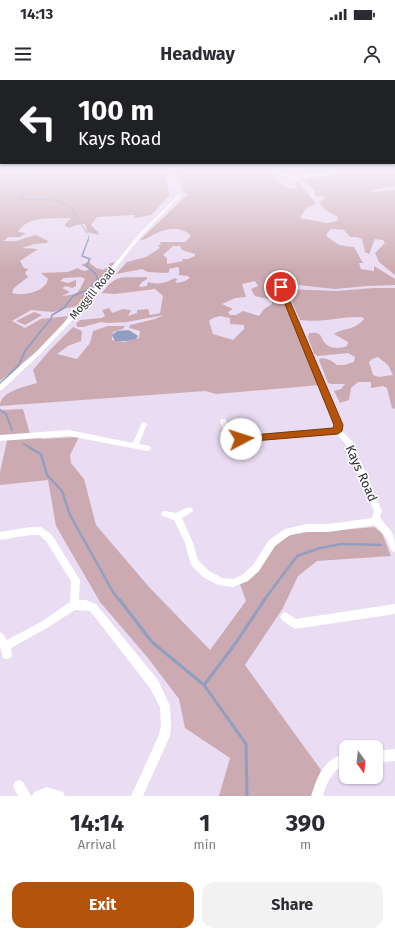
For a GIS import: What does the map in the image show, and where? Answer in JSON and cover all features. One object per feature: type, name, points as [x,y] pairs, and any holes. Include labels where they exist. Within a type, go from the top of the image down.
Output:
[{"type":"street","name":"Moggill Road","points":[[0,388],[38,353],[82,307],[140,234],[170,204]]},
{"type":"street","name":"Kays Road","points":[[281,287],[338,425],[338,431],[348,441],[378,511],[376,517],[377,521],[389,535],[395,548]]},
{"type":"street","points":[[222,421],[227,432],[234,437],[241,439],[338,431]]},
{"type":"street","points":[[135,445],[144,424]]},
{"type":"street","points":[[0,438],[69,433],[147,448]]},
{"type":"street","points":[[164,514],[177,517],[189,510]]},
{"type":"street","points":[[177,517],[189,543],[194,562],[206,574],[221,582],[233,583],[244,578],[256,568],[272,543],[288,532],[308,528],[328,528],[377,521]]},
{"type":"street","points":[[0,536],[30,531],[40,531],[49,538],[76,580],[74,604]]},
{"type":"street","points":[[4,645],[44,625],[74,604],[93,607],[154,684],[165,706],[166,726],[164,736],[137,796]]},
{"type":"street","points":[[285,617],[295,624],[395,609]]},
{"type":"street","points":[[383,756],[395,755]]},
{"type":"street","points":[[317,796],[324,775],[339,761]]},
{"type":"street","points":[[38,796],[47,793],[59,796]]},
{"type":"shaded area","points":[[0,204],[161,204],[151,215],[135,218],[134,215],[97,217],[91,225],[99,235],[87,232],[85,224],[76,225],[69,228],[65,226],[71,218],[49,218],[34,220],[28,223],[18,232],[26,233],[20,237],[8,237],[4,241],[16,241],[36,235],[48,241],[47,243],[34,244],[22,248],[38,249],[20,261],[24,268],[28,269],[25,273],[28,277],[14,288],[12,293],[16,294],[30,293],[42,288],[48,279],[41,273],[68,272],[78,268],[87,271],[90,269],[81,265],[89,262],[96,268],[104,270],[110,263],[115,262],[79,306],[53,312],[31,310],[12,321],[25,328],[41,319],[68,316],[55,334],[37,351],[0,381]],"holes":[[[81,277],[85,279],[81,288],[75,294],[62,296],[70,292],[62,288],[66,286],[72,288],[76,286],[76,280],[68,283],[60,281],[64,278]]]},
{"type":"shaded area","points":[[177,204],[315,204],[306,208],[300,218],[327,223],[337,221],[338,217],[325,210],[321,204],[395,204],[395,275],[379,262],[375,253],[385,243],[383,240],[375,239],[369,254],[365,252],[362,239],[350,237],[344,230],[331,229],[326,236],[339,245],[354,247],[363,263],[359,263],[361,269],[374,271],[374,266],[395,279],[395,285],[335,289],[279,283],[320,385],[216,394],[205,391],[0,406],[1,401],[9,393],[37,383],[33,370],[49,351],[73,327],[82,331],[81,341],[68,346],[57,354],[77,359],[90,343],[93,331],[108,326],[125,326],[123,329],[113,332],[112,340],[124,342],[139,338],[140,331],[129,328],[130,325],[155,319],[164,315],[127,322],[101,322],[83,327],[78,327],[76,324],[80,320],[102,318],[105,316],[102,310],[109,308],[112,313],[123,309],[131,310],[128,316],[137,313],[137,310],[148,309],[150,315],[160,313],[163,296],[155,289],[115,294],[102,293],[117,279],[127,277],[147,277],[147,279],[139,286],[140,287],[147,286],[148,282],[162,283],[175,278],[178,280],[175,281],[177,283],[190,278],[188,276],[179,275],[179,268],[177,267],[169,269],[169,272],[167,273],[148,272],[142,269],[116,274],[127,262],[146,257],[160,248],[158,246],[161,244],[160,242],[185,242],[191,236],[179,229],[170,229],[161,231],[140,240]],"holes":[[[173,246],[180,246],[182,250],[195,254],[195,256],[188,259],[182,259],[183,261],[167,264],[167,258],[163,255]],[[255,281],[258,286],[251,289],[255,296],[272,300],[272,304],[264,309],[259,316],[243,311],[236,315],[230,315],[228,312],[233,309],[222,304],[235,298],[246,297],[242,284]],[[220,316],[230,318],[230,324],[244,325],[244,329],[233,340],[213,334],[209,321]]]},
{"type":"shaded area","points":[[395,288],[395,409],[392,408],[387,388],[383,386],[371,388],[371,382],[358,382],[351,388],[349,400],[340,403],[334,391],[341,389],[345,384],[328,383],[319,360],[321,358],[326,359],[337,365],[344,365],[354,362],[355,357],[348,353],[318,356],[314,354],[308,337],[309,333],[317,333],[329,346],[335,348],[344,347],[347,346],[348,342],[334,334],[356,326],[364,319],[362,317],[354,317],[316,321],[300,320],[286,289],[337,291]],"holes":[[[378,357],[388,365],[393,375],[379,377],[373,375],[369,362]]]},
{"type":"shaded area","points":[[34,312],[42,315],[25,325],[16,321]]},
{"type":"shaded area","points":[[23,409],[30,434],[42,439],[79,437],[70,455],[71,463],[84,479],[96,525],[149,587],[210,650],[246,601],[240,584],[249,579],[274,545],[288,536],[306,531],[322,532],[374,527],[382,533],[391,556],[317,561],[298,576],[283,608],[245,665],[321,770],[312,796],[219,796],[230,758],[185,728],[179,699],[148,658],[100,602],[56,526],[48,480],[0,485],[0,472],[7,441],[0,436],[0,410]]},
{"type":"water","points":[[129,330],[138,336],[136,339],[115,341],[112,335],[117,331]]},
{"type":"waterway","points":[[66,204],[73,211],[78,219]]},
{"type":"waterway","points":[[80,222],[87,233]]},
{"type":"waterway","points":[[88,241],[89,236]]},
{"type":"waterway","points":[[40,332],[51,319],[52,315],[64,308],[73,296],[87,290],[98,279],[95,273],[86,266],[90,259],[82,256],[88,240]]},
{"type":"waterway","points":[[0,384],[19,365],[25,351],[41,331]]},
{"type":"waterway","points":[[0,410],[6,414],[12,430]]},
{"type":"waterway","points":[[24,444],[32,449]]},
{"type":"waterway","points":[[30,448],[41,454],[47,475],[62,491],[70,515],[113,592],[119,600]]},
{"type":"waterway","points":[[264,600],[297,556],[320,548],[341,544],[381,545]]},
{"type":"waterway","points":[[119,599],[152,642],[204,685]]},
{"type":"waterway","points":[[204,685],[235,644],[265,599]]},
{"type":"waterway","points":[[204,685],[246,744],[247,796]]},
{"type":"route","points":[[241,439],[338,431],[338,425],[326,394],[281,287]]}]
